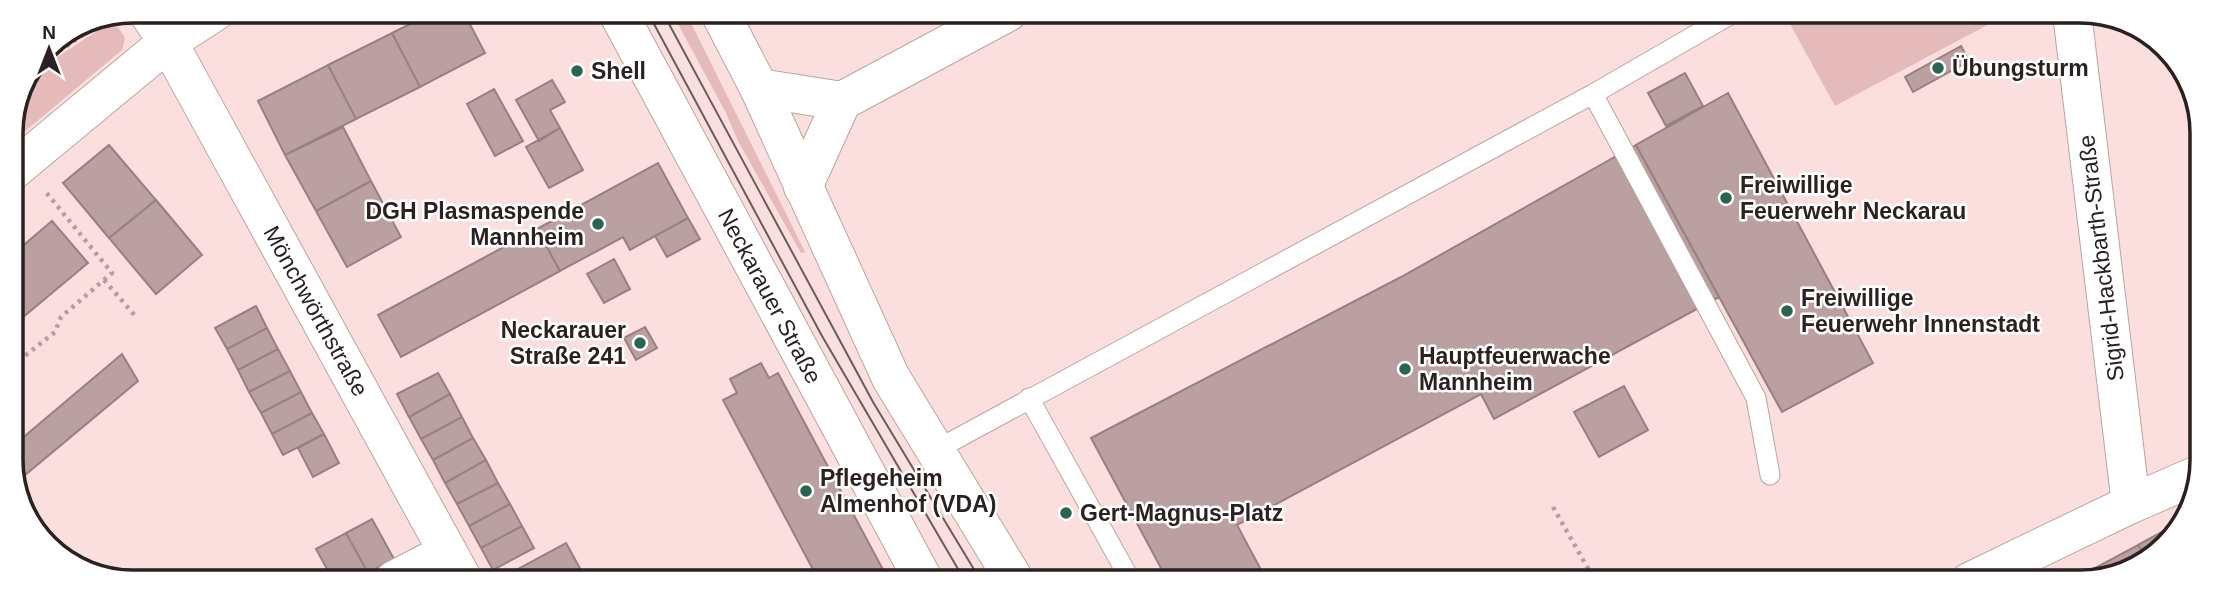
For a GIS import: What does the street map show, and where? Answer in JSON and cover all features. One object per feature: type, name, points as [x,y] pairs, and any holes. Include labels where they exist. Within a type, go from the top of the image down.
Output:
[{"type":"street","name":"Mönchwörthstraße","points":[[147,23],[168,42],[456,566]]},
{"type":"street","points":[[23,163],[168,42],[197,23]]},
{"type":"street","name":"Neckarauer Straße","points":[[623,23],[918,570]]},
{"type":"street","points":[[725,23],[759,88],[891,378],[1008,570]]},
{"type":"street","points":[[759,88],[842,101],[987,23]]},
{"type":"street","name":"Sigrid-Hackbarth-Straße","points":[[2073,23],[2131,504]]},
{"type":"street","points":[[803,187],[842,101]]},
{"type":"street","points":[[2022,570],[2131,504],[2188,479]]},
{"type":"street","points":[[438,570],[456,566]]},
{"type":"lane","points":[[934,451],[1594,94],[1716,23]]},
{"type":"lane","points":[[1594,94],[1756,398],[1770,475]]},
{"type":"lane","points":[[1029,398],[1125,570]]},
{"type":"path","points":[[59,51],[84,34]]},
{"type":"path","points":[[23,175],[112,273],[61,317],[55,332],[23,357]]},
{"type":"path","points":[[104,280],[137,318]]},
{"type":"path","points":[[1553,507],[1589,570]]},
{"type":"shaded area","points":[[677,23],[691,23],[805,252],[801,253],[739,143],[725,111]]},
{"type":"shaded area","points":[[1789,23],[1991,23],[1835,106]]},
{"type":"shaded area","points":[[118,27],[125,38],[122,50],[23,133],[26,104],[47,64],[102,28]]},
{"type":"building","points":[[412,23],[469,23],[485,53],[420,87],[392,33]]},
{"type":"building","points":[[392,33],[420,87],[356,119],[328,65]]},
{"type":"building","name":"Übungsturm","points":[[1961,46],[1969,61],[1913,92],[1905,77]]},
{"type":"building","points":[[328,65],[356,119],[285,155],[258,101]]},
{"type":"building","points":[[1685,73],[1703,106],[1666,126],[1648,93]]},
{"type":"building","points":[[552,80],[565,102],[550,110],[560,128],[539,141],[516,100]]},
{"type":"building","points":[[494,89],[523,141],[495,156],[467,104]]},
{"type":"building","points":[[1728,93],[1873,363],[1782,412],[1636,145]]},
{"type":"building","points":[[343,127],[371,181],[316,211],[285,155]]},
{"type":"building","points":[[560,128],[583,170],[549,188],[526,147]]},
{"type":"building","points":[[109,145],[156,200],[109,238],[63,183]]},
{"type":"building","name":"Hauptfeuerwache Mannheim","points":[[1636,145],[1719,297],[1494,419],[1481,394],[1237,525],[1261,570],[1162,570],[1091,438],[1401,277]]},
{"type":"building","points":[[658,163],[688,218],[630,250],[623,237],[560,271],[537,229]]},
{"type":"building","points":[[371,181],[401,237],[347,267],[316,211]]},
{"type":"building","points":[[156,200],[202,255],[156,294],[109,238]]},
{"type":"building","points":[[688,218],[700,239],[667,257],[655,236]]},
{"type":"building","points":[[52,221],[88,263],[23,317],[23,246]]},
{"type":"building","points":[[537,229],[560,271],[401,357],[378,315]]},
{"type":"building","points":[[614,259],[630,289],[604,303],[587,274]]},
{"type":"building","points":[[256,306],[267,328],[227,349],[215,328]]},
{"type":"building","name":"Neckarauer Straße 241","points":[[645,327],[657,348],[636,360],[624,338]]},
{"type":"building","points":[[267,328],[278,349],[238,370],[227,349]]},
{"type":"building","points":[[278,349],[290,371],[249,392],[238,370]]},
{"type":"building","points":[[122,354],[138,381],[24,476],[23,438]]},
{"type":"building","name":"Pflegeheim Almenhof (VDA)","points":[[761,363],[769,378],[778,373],[883,570],[813,570],[723,400],[737,393],[730,379]]},
{"type":"building","points":[[290,371],[301,392],[261,413],[249,392]]},
{"type":"building","points":[[438,373],[450,394],[409,417],[397,394]]},
{"type":"building","points":[[1624,386],[1648,430],[1599,457],[1574,412]]},
{"type":"building","points":[[301,392],[312,413],[272,434],[261,413]]},
{"type":"building","points":[[450,394],[462,417],[421,439],[409,417]]},
{"type":"building","points":[[312,413],[324,434],[283,455],[272,434]]},
{"type":"building","points":[[462,417],[473,438],[433,460],[421,439]]},
{"type":"building","points":[[324,434],[339,463],[313,477],[298,448]]},
{"type":"building","points":[[473,438],[486,460],[445,483],[433,460]]},
{"type":"building","points":[[486,460],[498,483],[457,504],[445,483]]},
{"type":"building","points":[[498,483],[510,504],[469,526],[457,504]]},
{"type":"building","points":[[510,504],[522,526],[481,548],[469,526]]},
{"type":"building","points":[[372,519],[394,559],[374,570],[366,570],[346,533]]},
{"type":"building","points":[[522,526],[534,548],[493,570],[481,548]]},
{"type":"building","points":[[2165,530],[2142,552],[2138,545]]},
{"type":"building","points":[[346,533],[366,570],[328,570],[316,549]]},
{"type":"building","points":[[566,543],[581,570],[516,570]]},
{"type":"building","points":[[2138,545],[2142,552],[2123,562],[2093,569]]},
{"type":"tram line","points":[[653,23],[822,336],[959,570]]},
{"type":"tram line","points":[[668,23],[873,402],[974,570]]},
{"type":"place","name":"Übungsturm","points":[[1938,68]]},
{"type":"place","name":"Shell","points":[[577,71]]},
{"type":"place","name":"Freiwillige Feuerwehr Neckarau","points":[[1726,198]]},
{"type":"place","name":"DGH Plasmaspende Mannheim","points":[[598,224]]},
{"type":"place","name":"Freiwillige Feuerwehr Innenstadt","points":[[1787,311]]},
{"type":"place","name":"Neckarauer Straße 241","points":[[640,343]]},
{"type":"place","name":"Hauptfeuerwache Mannheim","points":[[1405,369]]},
{"type":"place","name":"Pflegeheim Almenhof (VDA)","points":[[806,491]]},
{"type":"place","name":"Gert-Magnus-Platz","points":[[1066,513]]}]
